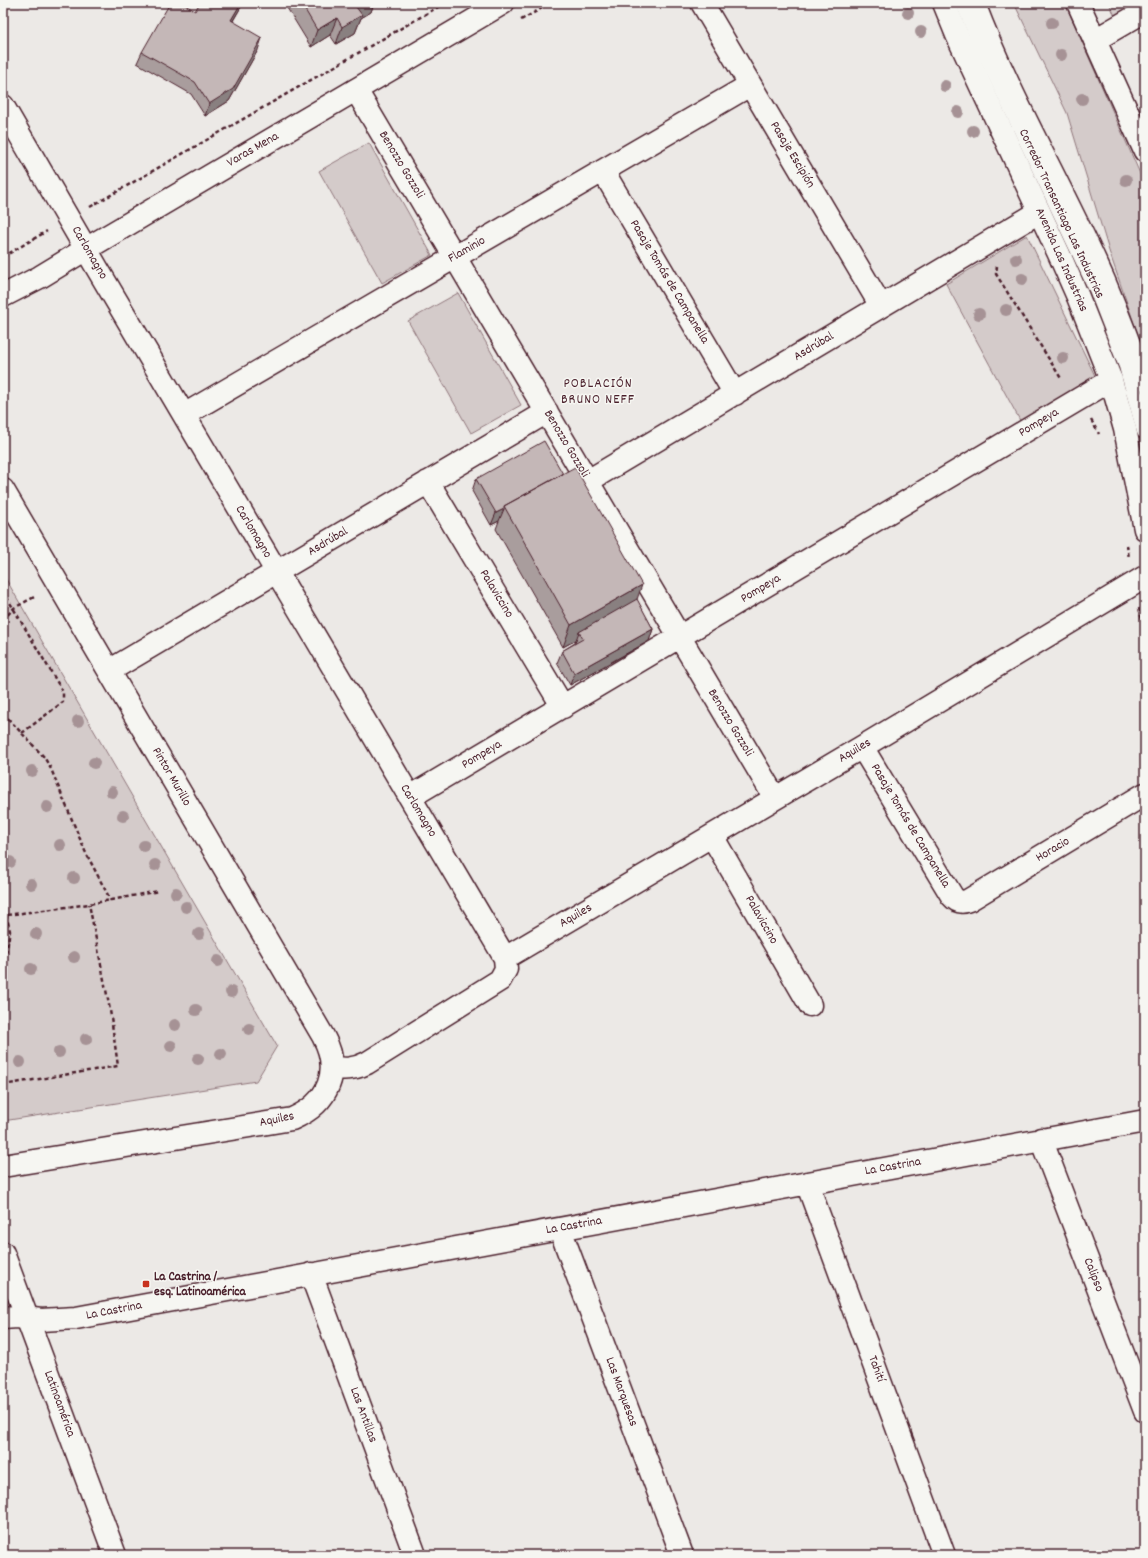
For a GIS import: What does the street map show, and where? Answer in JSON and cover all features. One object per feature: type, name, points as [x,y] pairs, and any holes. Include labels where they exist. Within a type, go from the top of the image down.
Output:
[{"type":"street","name":"Pasaje Escipión","points":[[702,3],[881,306]]},
{"type":"street","name":"Avenida Las Industrias","points":[[944,3],[960,42],[1078,297],[1111,380],[1125,429],[1145,529]]},
{"type":"street","points":[[1078,3],[1145,151]]},
{"type":"street","name":"Varas Mena","points":[[3,296],[40,277],[500,4]]},
{"type":"street","points":[[1095,40],[1145,11]]},
{"type":"street","name":"Flaminio","points":[[184,415],[750,84]]},
{"type":"street","name":"Benozzo Gozzoli","points":[[356,90],[775,798]]},
{"type":"street","name":"Carlomagno","points":[[3,106],[68,219],[505,958]]},
{"type":"street","name":"Pasaje Tomás de Campanella","points":[[603,171],[735,394]]},
{"type":"street","name":"Asdrúbal","points":[[588,481],[1039,212]]},
{"type":"street","name":"Pompeya","points":[[410,797],[680,638],[1111,380]]},
{"type":"street","name":"Asdrúbal","points":[[109,671],[547,412]]},
{"type":"street","name":"Palaviccino","points":[[428,482],[563,707]]},
{"type":"street","name":"Pintor Murillo","points":[[3,490],[323,1036],[330,1052],[332,1067]]},
{"type":"street","name":"Aquiles","points":[[505,958],[862,747],[1140,580]]},
{"type":"street","name":"Pasaje Tomás de Campanella","points":[[862,747],[952,896],[959,902]]},
{"type":"street","name":"Horacio","points":[[959,902],[969,900],[1145,794]]},
{"type":"street","name":"Palaviccino","points":[[712,836],[810,1005]]},
{"type":"street","points":[[332,1067],[349,1069],[367,1063],[500,980],[506,969],[505,958]]},
{"type":"street","name":"Aquiles","points":[[3,1166],[292,1119],[304,1114],[315,1106],[324,1094],[330,1081],[332,1067]]},
{"type":"street","name":"La Castrina","points":[[3,1318],[54,1320],[76,1318],[1145,1121]]},
{"type":"street","name":"Calipso","points":[[1041,1140],[1145,1411]]},
{"type":"street","name":"Tahití","points":[[807,1183],[944,1555]]},
{"type":"street","name":"Las Marquesas","points":[[560,1229],[682,1555]]},
{"type":"street","name":"Latinoamérica","points":[[3,1253],[115,1555]]},
{"type":"street","name":"Las Antillas","points":[[311,1274],[415,1555]]},
{"type":"lane","name":"Corredor Transantiago Las Industrias","points":[[964,3],[977,35],[1097,289],[1127,366],[1145,430]]},
{"type":"lane","name":"Corredor Transantiago Las Industrias","points":[[977,3],[1002,61],[1092,246],[1126,326],[1145,382]]},
{"type":"path","points":[[3,257],[445,3]]},
{"type":"path","points":[[1004,233],[996,274],[1076,401],[1091,420],[1102,440]]},
{"type":"path","points":[[1125,538],[1140,580],[1145,633]]},
{"type":"path","points":[[3,591],[63,692],[63,702],[22,733]]},
{"type":"path","points":[[3,620],[14,608],[21,604]]},
{"type":"path","points":[[3,713],[44,758],[51,769],[84,851],[111,901]]},
{"type":"path","points":[[7,915],[111,901],[158,891]]},
{"type":"path","points":[[3,901],[10,931],[5,959],[3,962]]},
{"type":"path","points":[[3,1085],[118,1066],[110,1010],[89,904]]},
{"type":"shaded area","points":[[1014,3],[1065,3],[1145,185],[1145,355],[1109,251],[1067,113]]},
{"type":"shaded area","points":[[1109,3],[1141,3],[1116,18]]},
{"type":"shaded area","points":[[369,143],[432,255],[382,283],[319,171]]},
{"type":"shaded area","points":[[1027,235],[1098,382],[1023,426],[946,284]]},
{"type":"shaded area","points":[[458,293],[521,405],[471,433],[408,321]]},
{"type":"shaded area","points":[[3,574],[277,1046],[256,1081],[3,1121]]},
{"type":"building","points":[[170,3],[182,3],[195,11],[200,3],[241,3],[231,20],[262,38],[233,89],[209,104],[195,82],[142,52]]},
{"type":"building","points":[[301,3],[363,3],[356,7],[362,15],[342,27],[337,18],[317,30]]},
{"type":"building","points":[[544,441],[563,474],[504,506],[504,509],[496,513],[476,479]]},
{"type":"building","points":[[575,467],[642,585],[571,625],[504,506]]},
{"type":"building","points":[[637,599],[653,629],[574,673],[562,651],[583,639],[579,632]]},
{"type":"place","name":"La Castrina / esq. Latinoamérica","points":[[146,1284]]},
{"type":"district","name":"POBLACIÓN BRUNO NEFF","points":[[598,392]]}]
